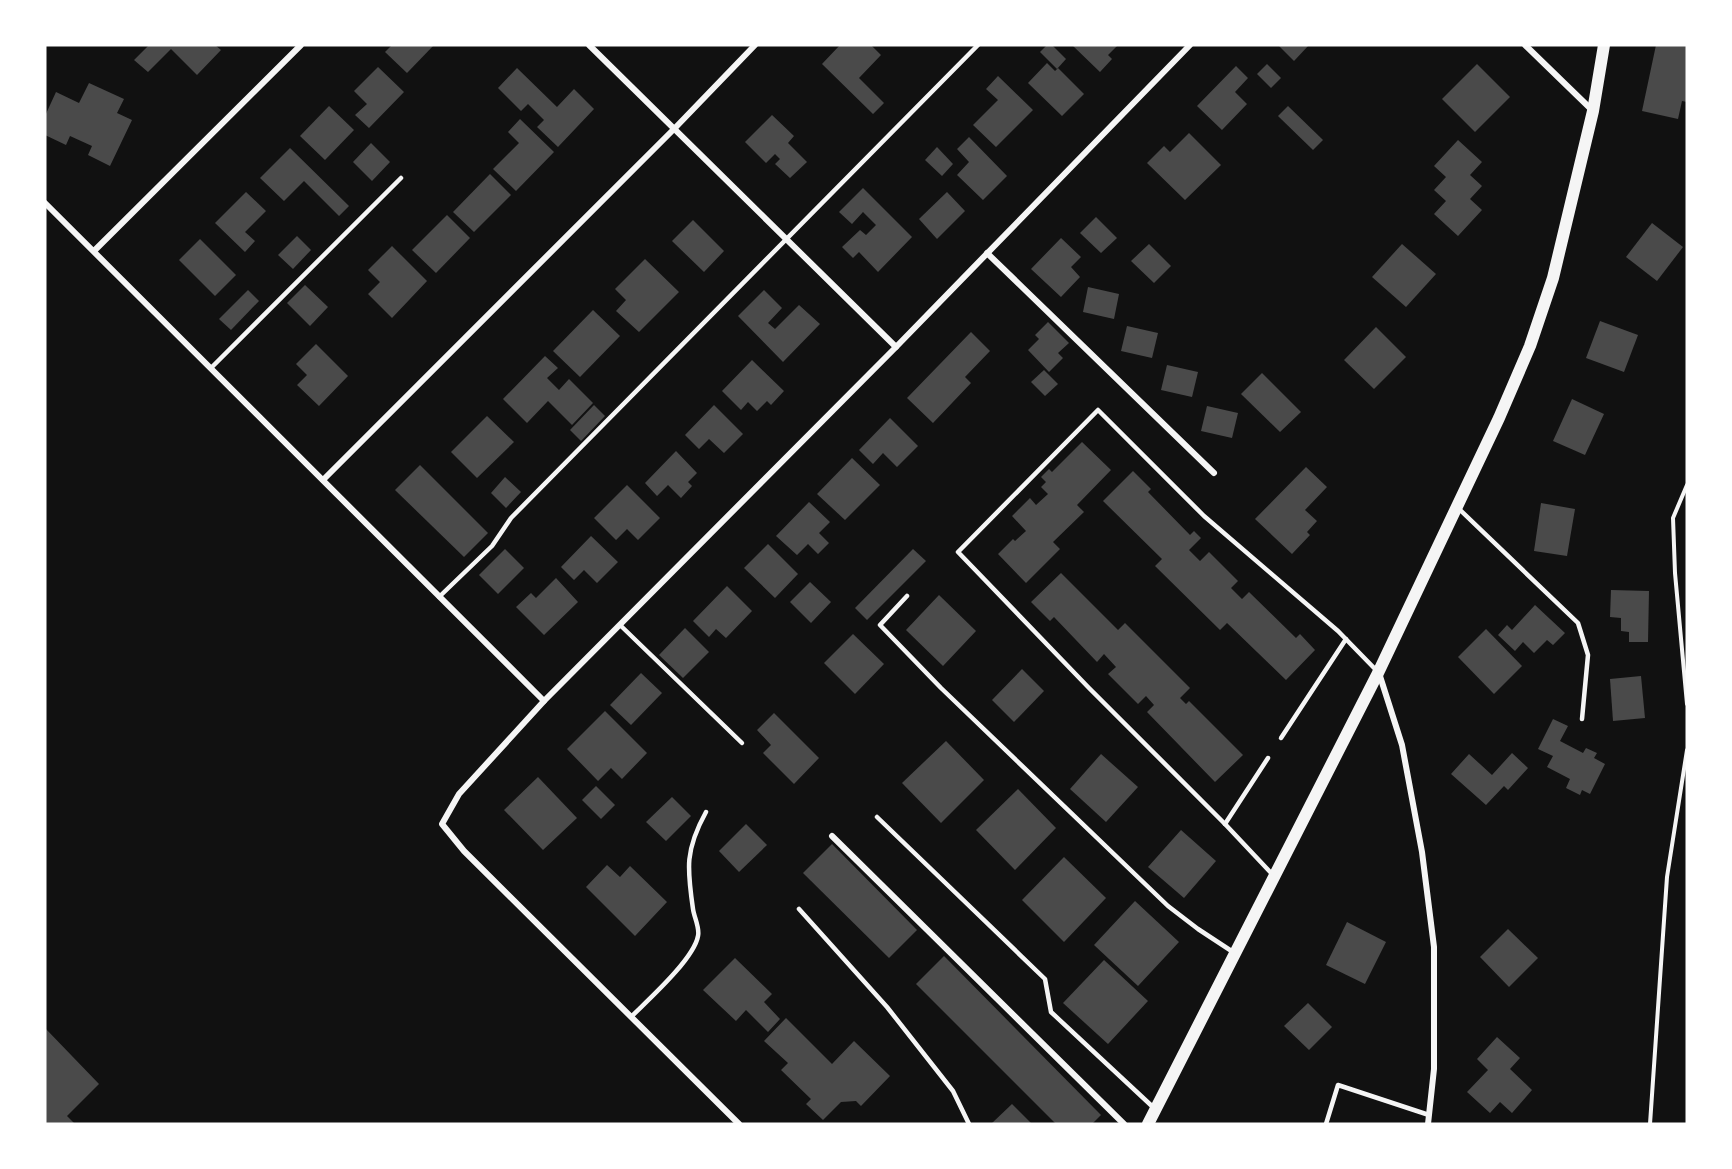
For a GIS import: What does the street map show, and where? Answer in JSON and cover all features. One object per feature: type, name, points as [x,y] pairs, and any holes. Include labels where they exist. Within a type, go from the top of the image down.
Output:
[{"type":"main road","points":[[1148,1124],[1378,673],[1530,346],[1553,278],[1593,111],[1604,45]]},
{"type":"street","points":[[94,251],[300,45]]},
{"type":"street","points":[[589,45],[896,347]]},
{"type":"street","points":[[323,480],[755,45]]},
{"type":"street","points":[[740,1124],[464,851],[442,824],[459,794],[544,701],[896,347],[1190,45]]},
{"type":"street","points":[[1525,45],[1593,111]]},
{"type":"street","points":[[45,203],[544,701]]},
{"type":"street","points":[[987,253],[1214,473]]},
{"type":"street","points":[[1378,673],[1402,745],[1422,852],[1434,947],[1434,1069],[1428,1124]]},
{"type":"street","points":[[832,837],[1124,1124]]},
{"type":"lane","points":[[440,597],[492,546],[511,518],[978,45]]},
{"type":"lane","points":[[211,368],[401,178]]},
{"type":"lane","points":[[1274,877],[1225,824],[958,552],[1098,410],[1204,516],[1346,639],[1378,673]]},
{"type":"lane","points":[[1457,507],[1578,623],[1588,656],[1582,719]]},
{"type":"lane","points":[[907,597],[880,625],[941,688],[1168,906],[1235,953]]},
{"type":"lane","points":[[620,625],[742,743]]},
{"type":"lane","points":[[1281,738],[1346,639]]},
{"type":"lane","points":[[1225,824],[1268,758]]},
{"type":"lane","points":[[631,1017],[678,968],[699,936],[693,909],[688,856],[693,835],[706,812]]},
{"type":"lane","points":[[877,817],[1045,979],[1051,1012],[1156,1110]]},
{"type":"lane","points":[[799,909],[887,1007],[953,1091],[969,1124]]},
{"type":"lane","points":[[1326,1124],[1338,1085],[1429,1115]]},
{"type":"path","points":[[1687,485],[1673,518],[1675,573],[1687,704]]},
{"type":"path","points":[[1650,1124],[1667,877],[1687,750]]},
{"type":"building","points":[[149,45],[215,45],[221,50],[197,75],[171,49],[148,72],[134,60]]},
{"type":"building","points":[[392,45],[434,45],[407,73],[385,52]]},
{"type":"building","points":[[840,45],[871,45],[881,55],[859,78],[884,103],[873,114],[822,64]]},
{"type":"building","points":[[1047,45],[1052,45],[1066,59],[1057,69],[1040,52]]},
{"type":"building","points":[[1072,45],[1118,45],[1108,55],[1112,59],[1100,72]]},
{"type":"building","points":[[1278,45],[1309,45],[1294,61]]},
{"type":"building","points":[[1656,45],[1687,45],[1687,102],[1682,101],[1678,119],[1642,111]]},
{"type":"building","points":[[1047,63],[1055,71],[1058,68],[1084,94],[1062,116],[1028,83]]},
{"type":"building","points":[[1267,64],[1281,78],[1271,88],[1257,74]]},
{"type":"building","points":[[1477,64],[1510,97],[1475,132],[1442,99]]},
{"type":"building","points":[[1236,66],[1248,78],[1235,92],[1247,104],[1222,130],[1197,106]]},
{"type":"building","points":[[378,67],[404,92],[369,128],[355,115],[367,104],[354,91]]},
{"type":"building","points":[[517,68],[557,107],[574,89],[594,109],[558,147],[537,127],[544,120],[528,104],[521,111],[498,88]]},
{"type":"building","points":[[998,76],[1033,110],[996,147],[973,125],[998,100],[986,89]]},
{"type":"building","points":[[89,83],[124,99],[117,113],[132,120],[110,166],[88,155],[92,146],[70,136],[66,145],[45,135],[45,116],[56,92],[79,103]]},
{"type":"building","points":[[329,106],[354,130],[325,160],[300,136]]},
{"type":"building","points":[[1288,106],[1323,140],[1313,150],[1278,116]]},
{"type":"building","points":[[772,115],[794,136],[788,143],[807,162],[790,178],[775,164],[780,159],[775,154],[766,163],[745,142]]},
{"type":"building","points":[[520,119],[554,152],[516,191],[493,169],[519,143],[508,132]]},
{"type":"building","points":[[1189,133],[1221,165],[1185,200],[1147,163],[1164,146],[1170,152]]},
{"type":"building","points":[[969,137],[1007,176],[983,200],[957,175],[969,162],[957,149]]},
{"type":"building","points":[[1458,140],[1482,162],[1470,175],[1482,186],[1470,199],[1482,210],[1458,236],[1434,214],[1446,201],[1434,190],[1446,177],[1434,166]]},
{"type":"building","points":[[371,143],[390,162],[372,181],[353,162]]},
{"type":"building","points":[[937,147],[953,164],[942,176],[925,160]]},
{"type":"building","points":[[290,148],[349,206],[339,216],[304,181],[284,201],[260,178]]},
{"type":"building","points":[[490,174],[511,195],[474,232],[453,212]]},
{"type":"building","points":[[863,188],[912,237],[878,272],[859,252],[853,258],[842,247],[860,230],[866,235],[876,225],[863,212],[852,224],[839,212]]},
{"type":"building","points":[[246,192],[266,211],[245,232],[255,241],[245,252],[215,223]]},
{"type":"building","points":[[947,192],[965,211],[937,239],[919,219]]},
{"type":"building","points":[[447,215],[470,238],[436,273],[412,250]]},
{"type":"building","points":[[1096,217],[1117,238],[1101,253],[1080,233]]},
{"type":"building","points":[[693,220],[724,251],[704,272],[672,241]]},
{"type":"building","points":[[1652,223],[1683,247],[1657,281],[1626,257]]},
{"type":"building","points":[[297,236],[311,250],[293,269],[278,255]]},
{"type":"building","points":[[1061,238],[1081,257],[1071,267],[1080,277],[1061,297],[1031,269]]},
{"type":"building","points":[[200,239],[236,275],[215,296],[179,260]]},
{"type":"building","points":[[1149,244],[1171,266],[1154,283],[1131,261]]},
{"type":"building","points":[[1402,244],[1436,274],[1406,307],[1372,277]]},
{"type":"building","points":[[392,246],[427,281],[392,318],[368,294],[380,282],[368,270]]},
{"type":"building","points":[[645,259],[679,292],[639,332],[616,311],[626,300],[615,289]]},
{"type":"building","points":[[305,285],[328,307],[310,326],[287,303]]},
{"type":"building","points":[[1088,287],[1119,294],[1114,319],[1083,312]]},
{"type":"building","points":[[248,290],[259,301],[231,330],[219,319]]},
{"type":"building","points":[[764,290],[782,308],[768,323],[775,329],[799,305],[820,324],[783,362],[738,316]]},
{"type":"building","points":[[593,310],[620,336],[580,377],[553,351]]},
{"type":"building","points":[[1600,321],[1638,335],[1624,372],[1586,358]]},
{"type":"building","points":[[1048,322],[1069,343],[1058,353],[1063,358],[1049,372],[1028,350],[1039,339],[1035,335]]},
{"type":"building","points":[[1127,326],[1158,333],[1152,358],[1121,351]]},
{"type":"building","points":[[1376,327],[1406,357],[1374,389],[1344,360]]},
{"type":"building","points":[[971,332],[990,351],[965,377],[971,383],[933,423],[907,398]]},
{"type":"building","points":[[316,344],[348,376],[319,406],[297,385],[307,375],[296,364]]},
{"type":"building","points":[[545,356],[558,368],[547,378],[559,390],[569,379],[593,403],[572,425],[548,401],[527,423],[503,399]]},
{"type":"building","points":[[752,360],[784,391],[771,405],[767,401],[757,411],[748,402],[741,410],[722,391]]},
{"type":"building","points":[[1167,365],[1198,372],[1192,397],[1161,390]]},
{"type":"building","points":[[1044,370],[1058,384],[1045,396],[1031,382]]},
{"type":"building","points":[[1262,373],[1301,412],[1280,432],[1241,394]]},
{"type":"building","points":[[1572,399],[1604,414],[1585,455],[1553,441]]},
{"type":"building","points":[[594,405],[605,416],[581,441],[570,430]]},
{"type":"building","points":[[714,405],[743,434],[724,453],[709,439],[699,449],[685,435]]},
{"type":"building","points":[[1207,406],[1238,413],[1232,438],[1201,431]]},
{"type":"building","points":[[487,416],[514,442],[477,478],[451,452]]},
{"type":"building","points":[[890,418],[918,446],[897,467],[883,453],[873,464],[859,450]]},
{"type":"building","points":[[1082,442],[1111,470],[1077,505],[1084,512],[1053,542],[1060,549],[1026,583],[998,554],[1013,539],[1015,541],[1026,531],[1012,516],[1030,498],[1036,505],[1048,494],[1041,487],[1046,482],[1041,477],[1049,469],[1052,472]]},
{"type":"building","points":[[676,451],[697,473],[688,482],[692,486],[681,498],[668,485],[657,496],[645,483]]},
{"type":"building","points":[[852,458],[880,485],[845,520],[817,494]]},
{"type":"building","points":[[420,465],[488,533],[464,557],[395,490]]},
{"type":"building","points":[[1306,467],[1327,487],[1305,510],[1317,521],[1307,532],[1310,535],[1292,554],[1255,519]]},
{"type":"building","points":[[1133,471],[1151,489],[1148,492],[1190,535],[1194,531],[1201,538],[1189,550],[1200,561],[1209,552],[1238,581],[1231,588],[1242,599],[1249,592],[1296,638],[1300,634],[1315,650],[1286,680],[1227,623],[1220,630],[1155,566],[1162,559],[1103,501]]},
{"type":"building","points":[[505,477],[521,492],[506,508],[491,493]]},
{"type":"building","points":[[627,485],[660,518],[638,540],[627,529],[616,540],[594,518]]},
{"type":"building","points":[[809,502],[830,522],[819,533],[829,543],[818,554],[808,544],[797,555],[776,536]]},
{"type":"building","points":[[1541,503],[1575,509],[1567,556],[1534,551]]},
{"type":"building","points":[[591,536],[618,562],[597,583],[584,570],[574,580],[561,567]]},
{"type":"building","points":[[768,544],[798,574],[775,598],[744,568]]},
{"type":"building","points":[[505,549],[524,568],[498,594],[479,575]]},
{"type":"building","points":[[913,549],[926,561],[867,620],[855,608]]},
{"type":"building","points":[[1061,573],[1118,630],[1125,623],[1190,688],[1180,698],[1186,704],[1189,701],[1243,755],[1215,782],[1147,712],[1154,705],[1146,696],[1138,704],[1108,674],[1116,667],[1104,654],[1097,662],[1054,617],[1050,621],[1031,602]]},
{"type":"building","points":[[556,578],[578,602],[544,635],[516,607],[531,593],[536,598]]},
{"type":"building","points":[[810,582],[831,602],[811,623],[790,602]]},
{"type":"building","points":[[727,586],[752,611],[726,638],[716,629],[709,637],[693,621]]},
{"type":"building","points":[[1611,590],[1649,591],[1648,642],[1629,642],[1629,632],[1621,631],[1621,618],[1610,617]]},
{"type":"building","points":[[939,595],[976,631],[943,666],[906,630]]},
{"type":"building","points":[[1535,605],[1565,633],[1553,645],[1547,640],[1534,653],[1523,642],[1515,651],[1498,635],[1507,625],[1512,630]]},
{"type":"building","points":[[685,628],[709,652],[683,678],[659,655]]},
{"type":"building","points":[[1486,629],[1522,666],[1494,694],[1458,657]]},
{"type":"building","points":[[853,634],[884,664],[855,694],[824,663]]},
{"type":"building","points":[[1022,669],[1044,691],[1014,722],[992,700]]},
{"type":"building","points":[[641,673],[662,693],[631,725],[610,705]]},
{"type":"building","points":[[1641,676],[1645,718],[1613,721],[1610,679]]},
{"type":"building","points":[[605,711],[647,753],[622,779],[611,768],[598,781],[567,749]]},
{"type":"building","points":[[774,713],[819,758],[794,784],[763,753],[771,745],[757,730]]},
{"type":"building","points":[[1553,719],[1568,726],[1560,741],[1583,753],[1586,748],[1597,753],[1594,758],[1605,764],[1590,794],[1582,790],[1580,795],[1566,788],[1570,779],[1547,767],[1553,756],[1538,749]]},
{"type":"building","points":[[946,741],[984,780],[941,823],[902,783]]},
{"type":"building","points":[[1512,753],[1528,768],[1508,790],[1504,786],[1486,805],[1451,774],[1469,754],[1492,775]]},
{"type":"building","points":[[1101,754],[1138,787],[1106,822],[1070,789]]},
{"type":"building","points":[[538,777],[577,818],[543,850],[504,810]]},
{"type":"building","points":[[596,786],[615,805],[601,819],[582,800]]},
{"type":"building","points":[[1018,789],[1056,828],[1015,870],[976,830]]},
{"type":"building","points":[[672,797],[691,816],[666,841],[646,822]]},
{"type":"building","points":[[746,824],[767,845],[739,872],[719,851]]},
{"type":"building","points":[[1181,830],[1216,861],[1184,898],[1148,867]]},
{"type":"building","points":[[832,844],[917,930],[889,958],[803,873]]},
{"type":"building","points":[[1064,857],[1106,898],[1064,942],[1022,900]]},
{"type":"building","points":[[607,865],[620,877],[630,866],[667,902],[635,936],[586,887]]},
{"type":"building","points":[[1135,901],[1179,942],[1138,986],[1094,945]]},
{"type":"building","points":[[1347,922],[1386,942],[1365,984],[1326,965]]},
{"type":"building","points":[[1508,929],[1538,958],[1509,987],[1480,957]]},
{"type":"building","points":[[944,956],[1101,1115],[1092,1124],[1056,1124],[916,984]]},
{"type":"building","points":[[735,958],[772,994],[764,1002],[780,1019],[768,1032],[746,1010],[736,1021],[703,990]]},
{"type":"building","points":[[1104,960],[1148,1001],[1108,1044],[1063,1003]]},
{"type":"building","points":[[1308,1003],[1332,1027],[1309,1050],[1284,1026]]},
{"type":"building","points":[[786,1018],[832,1064],[854,1041],[890,1076],[861,1106],[856,1101],[841,1102],[823,1120],[806,1104],[811,1099],[781,1070],[788,1063],[764,1041]]},
{"type":"building","points":[[45,1028],[99,1084],[67,1116],[75,1124],[45,1124]]},
{"type":"building","points":[[1497,1037],[1520,1058],[1510,1069],[1532,1090],[1512,1113],[1500,1102],[1490,1113],[1467,1092],[1488,1070],[1477,1059]]},
{"type":"building","points":[[1012,1104],[1032,1124],[991,1124]]}]
